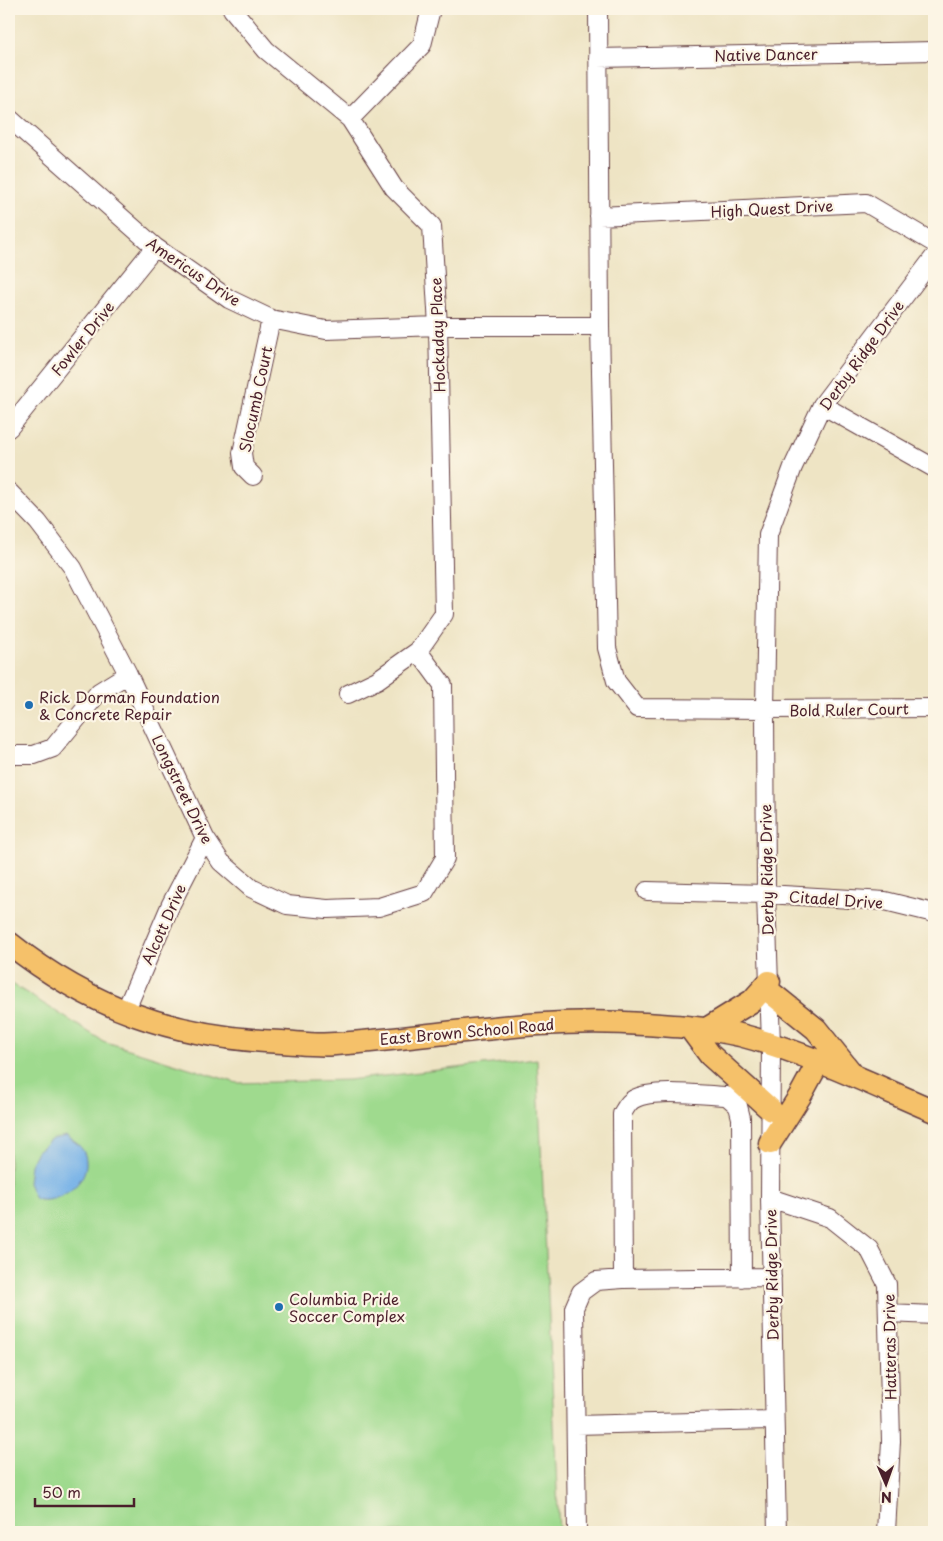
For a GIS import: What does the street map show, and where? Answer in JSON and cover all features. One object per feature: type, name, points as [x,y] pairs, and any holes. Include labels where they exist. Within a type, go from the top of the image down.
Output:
[{"type":"main road","name":"East Brown School Road","points":[[9,944],[27,958],[85,994],[125,1012],[180,1030],[242,1041],[332,1045],[519,1024],[558,1022],[642,1024],[697,1029],[737,1035],[772,1044],[819,1061],[934,1111]]},
{"type":"main road","points":[[771,1110],[750,1089],[710,1055],[697,1029],[752,1001],[769,987],[816,1029],[855,1078]]},
{"type":"main road","points":[[770,1143],[800,1096],[819,1061]]},
{"type":"street","name":"Hockaday Place","points":[[232,9],[266,50],[350,118],[394,188],[432,226],[438,326],[444,614],[418,651],[376,680],[348,694]]},
{"type":"street","points":[[350,118],[422,44],[431,9]]},
{"type":"street","points":[[598,9],[600,326]]},
{"type":"street","name":"Native Dancer","points":[[598,58],[934,51]]},
{"type":"street","name":"Americus Drive","points":[[9,118],[155,247],[229,299],[272,319],[326,330],[438,326],[600,326]]},
{"type":"street","name":"High Quest Drive","points":[[599,216],[866,203],[934,243]]},
{"type":"street","name":"Fowler Drive","points":[[9,428],[155,247]]},
{"type":"street","name":"Derby Ridge Drive","points":[[776,1532],[770,1198],[772,1044],[766,894],[765,710],[768,535],[793,467],[822,405],[934,257]]},
{"type":"street","name":"Slocumb Court","points":[[253,476],[244,467],[242,453],[272,319]]},
{"type":"street","name":"Bold Ruler Court","points":[[600,326],[607,648],[616,681],[637,708],[765,710],[934,708]]},
{"type":"street","points":[[822,405],[934,468]]},
{"type":"street","name":"Longstreet Drive","points":[[9,492],[38,522],[73,568],[128,674],[205,838],[221,862],[251,888],[287,905],[327,909],[379,907],[424,893],[445,858],[443,685],[418,651]]},
{"type":"street","points":[[9,755],[34,755],[53,748],[99,692],[128,674]]},
{"type":"street","name":"Alcott Drive","points":[[125,1012],[171,904],[205,838]]},
{"type":"street","name":"Citadel Drive","points":[[647,891],[766,894],[885,901],[934,913]]},
{"type":"street","points":[[623,1279],[622,1114],[626,1106],[633,1099],[649,1094],[728,1096],[738,1106],[741,1118],[742,1278]]},
{"type":"street","name":"Hatteras Drive","points":[[770,1198],[830,1218],[869,1250],[887,1284],[891,1441],[886,1532]]},
{"type":"street","points":[[577,1532],[574,1308],[581,1292],[596,1282],[623,1279],[772,1277]]},
{"type":"street","points":[[888,1313],[934,1315]]},
{"type":"street","points":[[576,1425],[774,1420]]},
{"type":"green space","name":"Columbia Pride Soccer Complex","points":[[9,982],[103,1041],[237,1083],[348,1080],[537,1059],[559,1532],[9,1532]]},
{"type":"water","points":[[66,1136],[84,1152],[86,1165],[84,1174],[72,1189],[63,1195],[54,1199],[35,1199],[28,1183],[30,1165],[37,1151],[52,1139]]},
{"type":"place","name":"Rick Dorman Foundation & Concrete Repair","points":[[29,705]]},
{"type":"place","name":"Columbia Pride Soccer Complex","points":[[279,1307]]}]
